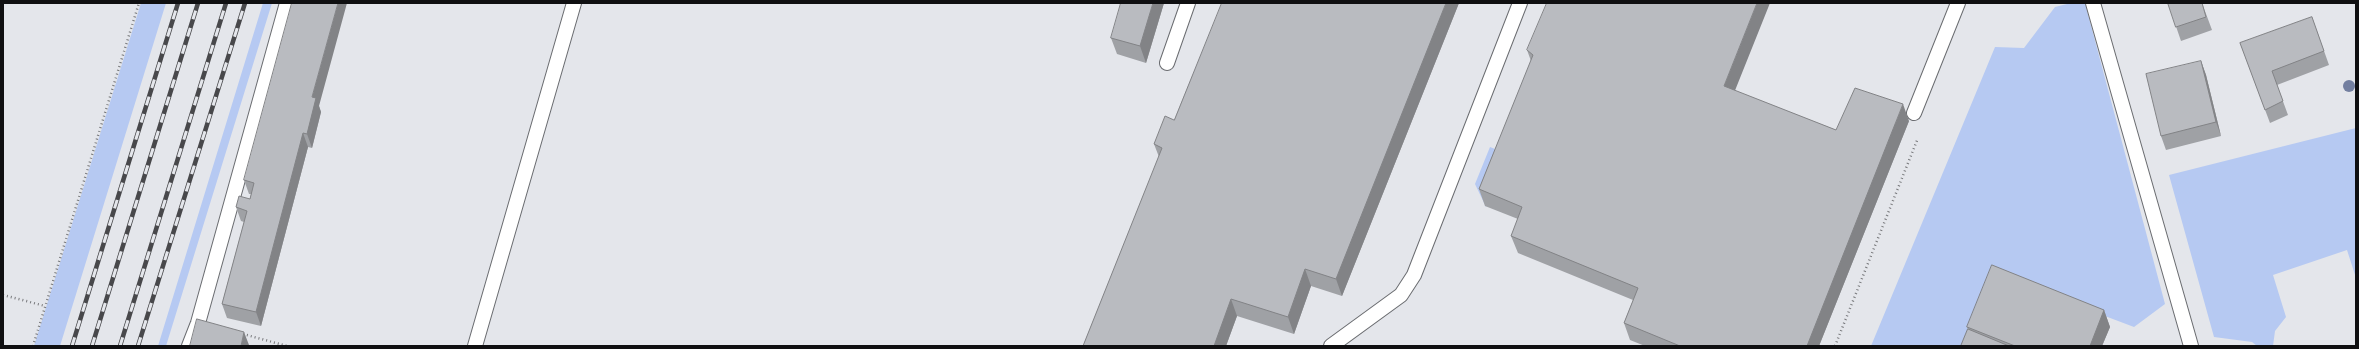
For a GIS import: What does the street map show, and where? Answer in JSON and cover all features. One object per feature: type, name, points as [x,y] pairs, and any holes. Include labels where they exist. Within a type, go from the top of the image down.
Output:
[{"type":"lane","points":[[189,346],[200,315],[287,3]]},
{"type":"lane","points":[[475,346],[574,3]]},
{"type":"lane","points":[[1167,63],[1188,3]]},
{"type":"lane","points":[[1331,346],[1401,295],[1414,275],[1520,3]]},
{"type":"lane","points":[[1914,113],[1958,3]]},
{"type":"lane","points":[[2093,3],[2191,346]]},
{"type":"path","points":[[33,346],[139,3]]},
{"type":"path","points":[[1835,346],[1920,132],[1914,113]]},
{"type":"path","points":[[3,295],[45,306]]},
{"type":"path","points":[[240,334],[287,346]]},
{"type":"shaded area","points":[[141,3],[166,3],[60,346],[34,346]]},
{"type":"shaded area","points":[[263,3],[272,3],[166,346],[158,346]]},
{"type":"shaded area","points":[[2071,3],[2085,3],[2165,304],[2134,327],[1999,276],[1965,346],[1871,346],[1995,47],[2024,48],[2055,7]]},
{"type":"shaded area","points":[[2356,128],[2356,278],[2347,250],[2273,275],[2286,317],[2275,331],[2273,346],[2257,346],[2252,342],[2214,337],[2169,175]]},
{"type":"shaded area","points":[[1490,147],[1508,154],[1486,207],[1475,184]]},
{"type":"building","points":[[292,3],[338,3],[312,97],[316,98],[307,134],[303,133],[256,312],[222,304],[247,211],[236,207],[239,196],[250,199],[254,183],[244,180]]},
{"type":"building","points":[[1121,3],[1153,3],[1140,46],[1111,38]]},
{"type":"building","points":[[1222,3],[1446,3],[1336,279],[1305,269],[1288,317],[1231,299],[1214,346],[1083,346],[1162,148],[1154,144],[1165,116],[1174,120]]},
{"type":"building","points":[[1547,3],[1757,3],[1724,86],[1836,130],[1855,88],[1903,104],[1807,346],[1680,346],[1624,323],[1638,288],[1511,236],[1522,207],[1479,189],[1533,55],[1527,50]]},
{"type":"building","points":[[2168,3],[2202,3],[2206,17],[2176,27]]},
{"type":"building","points":[[2312,17],[2324,51],[2272,71],[2283,101],[2265,110],[2240,43]]},
{"type":"building","points":[[2201,61],[2216,122],[2161,136],[2146,74]]},
{"type":"building","points":[[1992,265],[2104,310],[2090,346],[2015,346],[1967,327]]},
{"type":"building","points":[[197,319],[244,332],[241,346],[190,346]]},
{"type":"building","points":[[1968,329],[2009,346],[1961,346]]},
{"type":"railway","points":[[72,346],[178,3]]},
{"type":"railway","points":[[92,346],[198,3]]},
{"type":"railway","points":[[120,346],[226,3]]},
{"type":"railway","points":[[138,346],[245,3]]}]
